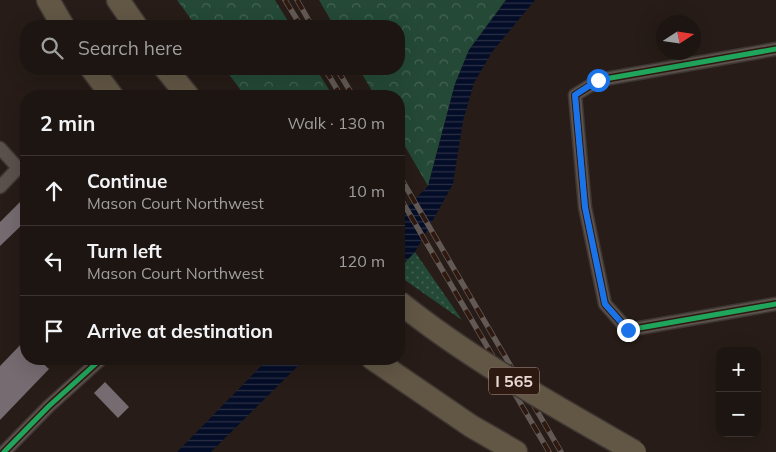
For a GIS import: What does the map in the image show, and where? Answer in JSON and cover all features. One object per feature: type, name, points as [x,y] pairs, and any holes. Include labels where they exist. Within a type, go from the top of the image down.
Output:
[{"type":"highway","points":[[48,0],[60,20]]},
{"type":"highway","points":[[118,0],[132,20]]},
{"type":"highway","points":[[96,75],[108,90]]},
{"type":"highway","points":[[171,75],[183,90]]},
{"type":"highway","name":"I 565","points":[[405,306],[457,344],[542,398],[635,452]]},
{"type":"highway","points":[[382,365],[471,426],[516,452]]},
{"type":"street","points":[[776,49],[598,80],[575,95],[585,207],[605,304],[628,330],[776,304]]},
{"type":"street","points":[[0,148],[18,168],[0,187]]},
{"type":"street","points":[[4,452],[49,406],[94,365]]},
{"type":"green space","points":[[177,0],[275,0],[287,20],[192,20]]},
{"type":"green space","points":[[319,0],[506,0],[469,50],[455,84],[428,186],[405,146],[405,90],[371,90],[363,75],[405,75],[405,20],[331,20]]},
{"type":"green space","points":[[229,75],[320,75],[329,90],[241,90]]},
{"type":"green space","points":[[415,252],[462,320],[405,280],[405,262]]},
{"type":"water","points":[[506,0],[535,0],[492,52],[474,83],[463,121],[453,184],[415,252],[405,262],[405,210],[428,186],[455,84],[469,50]]},
{"type":"water","points":[[262,365],[299,365],[211,452],[177,452]]},
{"type":"building","points":[[20,202],[20,227],[0,246],[0,222]]},
{"type":"building","points":[[20,345],[20,365],[45,365],[49,369],[0,420],[0,366]]},
{"type":"building","points":[[105,382],[129,407],[118,418],[94,393]]},
{"type":"railway","points":[[285,0],[297,20]]},
{"type":"railway","points":[[297,0],[309,20]]},
{"type":"railway","points":[[329,75],[337,90]]},
{"type":"railway","points":[[341,75],[349,90]]},
{"type":"railway","points":[[405,185],[561,452]]},
{"type":"railway","points":[[405,206],[549,452]]},
{"type":"cycle path","points":[[776,49],[599,80],[575,95],[585,207],[605,304],[628,330],[776,304]]},
{"type":"cycle path","points":[[4,452],[49,406],[94,365]]},
{"type":"route","points":[[598,80],[575,95],[585,207],[605,304],[628,330]]}]
